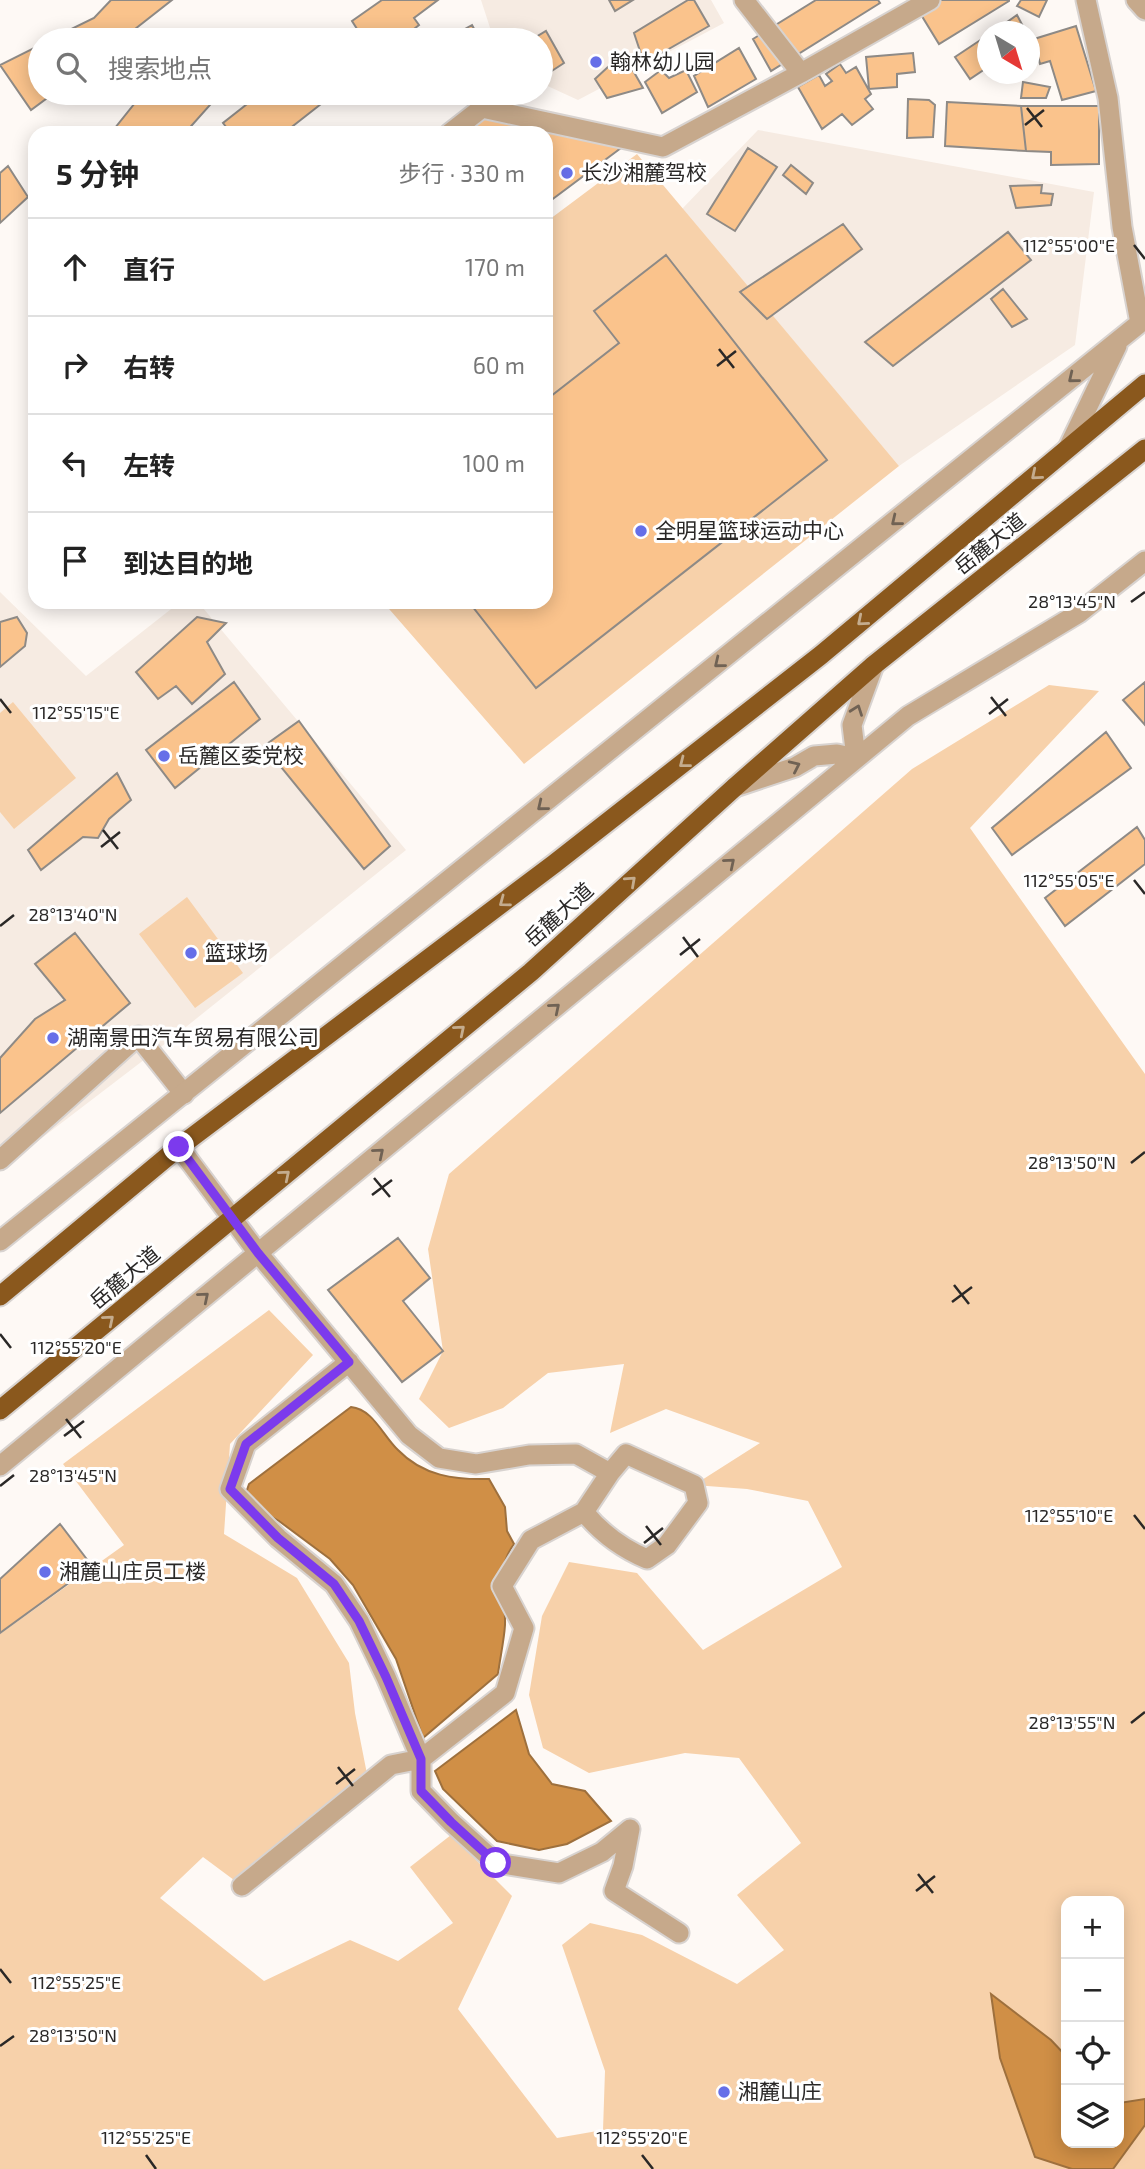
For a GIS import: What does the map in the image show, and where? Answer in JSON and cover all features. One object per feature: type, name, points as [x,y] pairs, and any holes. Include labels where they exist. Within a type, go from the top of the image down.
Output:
[{"type":"highway","name":"岳麓大道","points":[[0,1296],[179,1147],[554,864],[821,654],[1145,384]]},
{"type":"highway","name":"岳麓大道","points":[[0,1410],[531,972],[874,665],[1145,449]]},
{"type":"street","points":[[744,0],[801,73]]},
{"type":"street","points":[[553,130],[663,147],[930,0]]},
{"type":"street","points":[[0,1241],[1142,321],[1122,227],[1108,98],[1086,0]]},
{"type":"street","points":[[1136,0],[1145,10]]},
{"type":"street","points":[[459,126],[482,108],[533,126]]},
{"type":"street","points":[[1068,448],[1119,342]]},
{"type":"street","points":[[0,1466],[908,716],[1079,613],[1145,561]]},
{"type":"street","points":[[856,758],[852,725],[874,665]]},
{"type":"street","points":[[735,787],[795,768],[814,756],[837,754],[856,758]]},
{"type":"street","points":[[0,1160],[138,1036],[184,1094]]},
{"type":"street","points":[[179,1147],[258,1253],[409,1435],[439,1458],[476,1464],[529,1455],[576,1454],[610,1473]]},
{"type":"street","points":[[349,1362],[246,1444],[230,1489],[278,1538],[334,1584],[359,1621],[421,1759],[421,1791],[451,1822],[496,1863],[559,1873],[601,1852],[630,1829],[623,1866],[614,1891],[680,1933]]},
{"type":"street","points":[[242,1886],[391,1765],[421,1759],[505,1693],[524,1628],[502,1586],[531,1540],[584,1512],[626,1454],[694,1485],[698,1503],[667,1545],[647,1559],[626,1550],[598,1529],[584,1512]]},
{"type":"shaded area","name":"翰林幼儿园","points":[[481,0],[711,0],[724,23],[578,100],[553,89],[553,28],[490,28]]},
{"type":"shaded area","points":[[758,130],[1094,192],[1075,345],[899,466],[682,209]]},
{"type":"shaded area","points":[[637,154],[899,466],[524,764],[389,609],[553,609],[553,217]]},
{"type":"shaded area","name":"岳麓区委党校","points":[[0,592],[86,676],[171,609],[204,609],[406,850],[166,1043],[0,1170]]},
{"type":"shaded area","points":[[1049,685],[1099,691],[970,828],[1145,1074],[1145,2169],[0,2169],[0,1634],[124,1545],[63,1464],[269,1310],[313,1355],[230,1444],[224,1534],[297,1578],[349,1663],[367,1774],[242,1886],[203,1857],[160,1898],[264,1981],[350,1940],[398,1961],[453,1923],[410,1867],[451,1835],[512,1896],[458,2009],[557,2138],[603,2130],[605,2071],[562,1945],[590,1923],[642,1935],[737,1984],[784,1950],[737,1895],[801,1843],[739,1758],[685,1753],[589,1773],[543,1748],[529,1695],[542,1616],[569,1562],[637,1573],[703,1650],[842,1567],[808,1501],[747,1489],[694,1485],[760,1443],[666,1409],[610,1433],[624,1364],[548,1373],[503,1408],[449,1428],[419,1399],[443,1351],[428,1249],[449,1174],[912,769]]},
{"type":"shaded area","points":[[13,702],[76,778],[14,829],[0,812],[0,713]]},
{"type":"shaded area","name":"篮球场","points":[[187,897],[243,973],[195,1008],[139,934]]},
{"type":"shaded area","points":[[351,1407],[372,1418],[398,1450],[418,1466],[440,1475],[489,1479],[505,1507],[507,1531],[514,1544],[504,1564],[502,1583],[505,1625],[498,1674],[423,1738],[396,1659],[353,1585],[330,1559],[279,1521],[247,1503],[245,1496],[249,1484]]},
{"type":"shaded area","points":[[516,1710],[529,1754],[552,1784],[585,1791],[611,1821],[567,1844],[539,1850],[497,1841],[443,1789],[435,1771]]},
{"type":"shaded area","points":[[991,1994],[1061,2051],[1061,2148],[1124,2148],[1124,2102],[1145,2099],[1145,2125],[1113,2169],[1072,2169],[1035,2157],[1000,2058]]},
{"type":"building","points":[[111,0],[172,0],[136,28],[74,28],[94,18]]},
{"type":"building","points":[[382,0],[438,0],[414,18],[419,25],[415,28],[356,28],[352,21]]},
{"type":"building","points":[[609,0],[633,0],[615,11]]},
{"type":"building","points":[[688,0],[694,0],[709,26],[644,63],[634,33]]},
{"type":"building","points":[[816,0],[878,0],[880,3],[771,71],[753,39]]},
{"type":"building","points":[[941,0],[1009,1],[939,44],[920,13]]},
{"type":"building","points":[[1021,0],[1047,0],[1039,17],[1017,6]]},
{"type":"building","points":[[1017,15],[1020,21],[1009,21]]},
{"type":"building","points":[[1076,26],[1096,91],[1062,100],[1050,61],[1040,64],[1040,37]]},
{"type":"building","points":[[977,42],[977,74],[970,79],[955,57]]},
{"type":"building","points":[[553,43],[564,63],[553,70]]},
{"type":"building","points":[[739,48],[756,79],[708,107],[694,76]]},
{"type":"building","points":[[28,51],[28,105],[38,105],[31,110],[0,65]]},
{"type":"building","points":[[623,53],[643,88],[607,98],[595,79]]},
{"type":"building","points":[[913,53],[915,72],[897,74],[897,87],[869,89],[866,57]]},
{"type":"building","points":[[840,64],[846,73],[856,67],[871,94],[865,99],[873,109],[852,125],[842,114],[822,129],[798,87],[819,75],[825,86],[832,81],[826,74]]},
{"type":"building","points":[[661,70],[669,78],[686,70],[697,92],[662,113],[645,82]]},
{"type":"building","points":[[1023,84],[1050,87],[1046,98],[1021,98]]},
{"type":"building","points":[[908,99],[929,100],[935,105],[933,137],[907,138]]},
{"type":"building","points":[[947,102],[1021,106],[1026,151],[945,146]]},
{"type":"building","points":[[133,105],[210,105],[191,126],[117,126]]},
{"type":"building","points":[[246,105],[320,105],[293,126],[225,126],[223,123]]},
{"type":"building","points":[[1021,106],[1099,106],[1099,164],[1051,165],[1051,152],[1026,151]]},
{"type":"building","name":"长沙湘麓驾校","points":[[482,108],[629,142],[553,199],[553,126],[455,126]]},
{"type":"building","points":[[748,148],[777,167],[735,231],[707,214]]},
{"type":"building","points":[[791,165],[813,183],[806,194],[783,175]]},
{"type":"building","points":[[8,166],[28,197],[0,223],[0,173]]},
{"type":"building","points":[[1042,185],[1041,193],[1053,194],[1051,205],[1016,208],[1010,186]]},
{"type":"building","points":[[843,224],[862,249],[767,319],[740,292]]},
{"type":"building","points":[[1008,232],[1031,260],[893,366],[865,342]]},
{"type":"building","name":"全明星篮球运动中心","points":[[666,255],[827,460],[536,688],[474,609],[553,609],[553,395],[619,343],[594,311]]},
{"type":"building","points":[[1003,289],[1027,319],[1012,327],[991,299]]},
{"type":"building","points":[[17,617],[27,633],[25,646],[0,667],[0,622]]},
{"type":"building","points":[[197,617],[226,623],[207,642],[225,674],[192,704],[176,686],[158,699],[136,672]]},
{"type":"building","points":[[234,682],[260,719],[175,788],[146,750]]},
{"type":"building","points":[[1145,682],[1145,725],[1123,700]]},
{"type":"building","points":[[299,721],[390,846],[364,869],[264,746]]},
{"type":"building","points":[[1106,732],[1131,768],[1012,855],[992,828]]},
{"type":"building","points":[[117,773],[131,800],[109,819],[98,838],[83,837],[41,870],[28,850]]},
{"type":"building","points":[[1137,827],[1145,840],[1145,864],[1065,926],[1045,898]]},
{"type":"building","name":"湖南景田汽车贸易有限公司","points":[[75,933],[130,1003],[0,1113],[0,1058],[35,1019],[65,1000],[35,964]]},
{"type":"building","points":[[398,1238],[430,1278],[403,1301],[443,1351],[402,1382],[328,1290]]},
{"type":"building","name":"湘麓山庄员工楼","points":[[60,1524],[92,1566],[0,1633],[0,1579]]},
{"type":"place","name":"翰林幼儿园","points":[[596,62]]},
{"type":"place","name":"长沙湘麓驾校","points":[[567,173]]},
{"type":"place","name":"全明星篮球运动中心","points":[[641,531]]},
{"type":"place","name":"岳麓区委党校","points":[[164,756]]},
{"type":"place","name":"篮球场","points":[[191,953]]},
{"type":"place","name":"湖南景田汽车贸易有限公司","points":[[53,1038]]},
{"type":"place","name":"湘麓山庄员工楼","points":[[45,1572]]},
{"type":"place","name":"湘麓山庄","points":[[724,2092]]},
{"type":"route","points":[[179,1147],[258,1253],[349,1362],[246,1444],[230,1489],[278,1538],[334,1584],[359,1621],[421,1759],[421,1791],[496,1863]]}]
